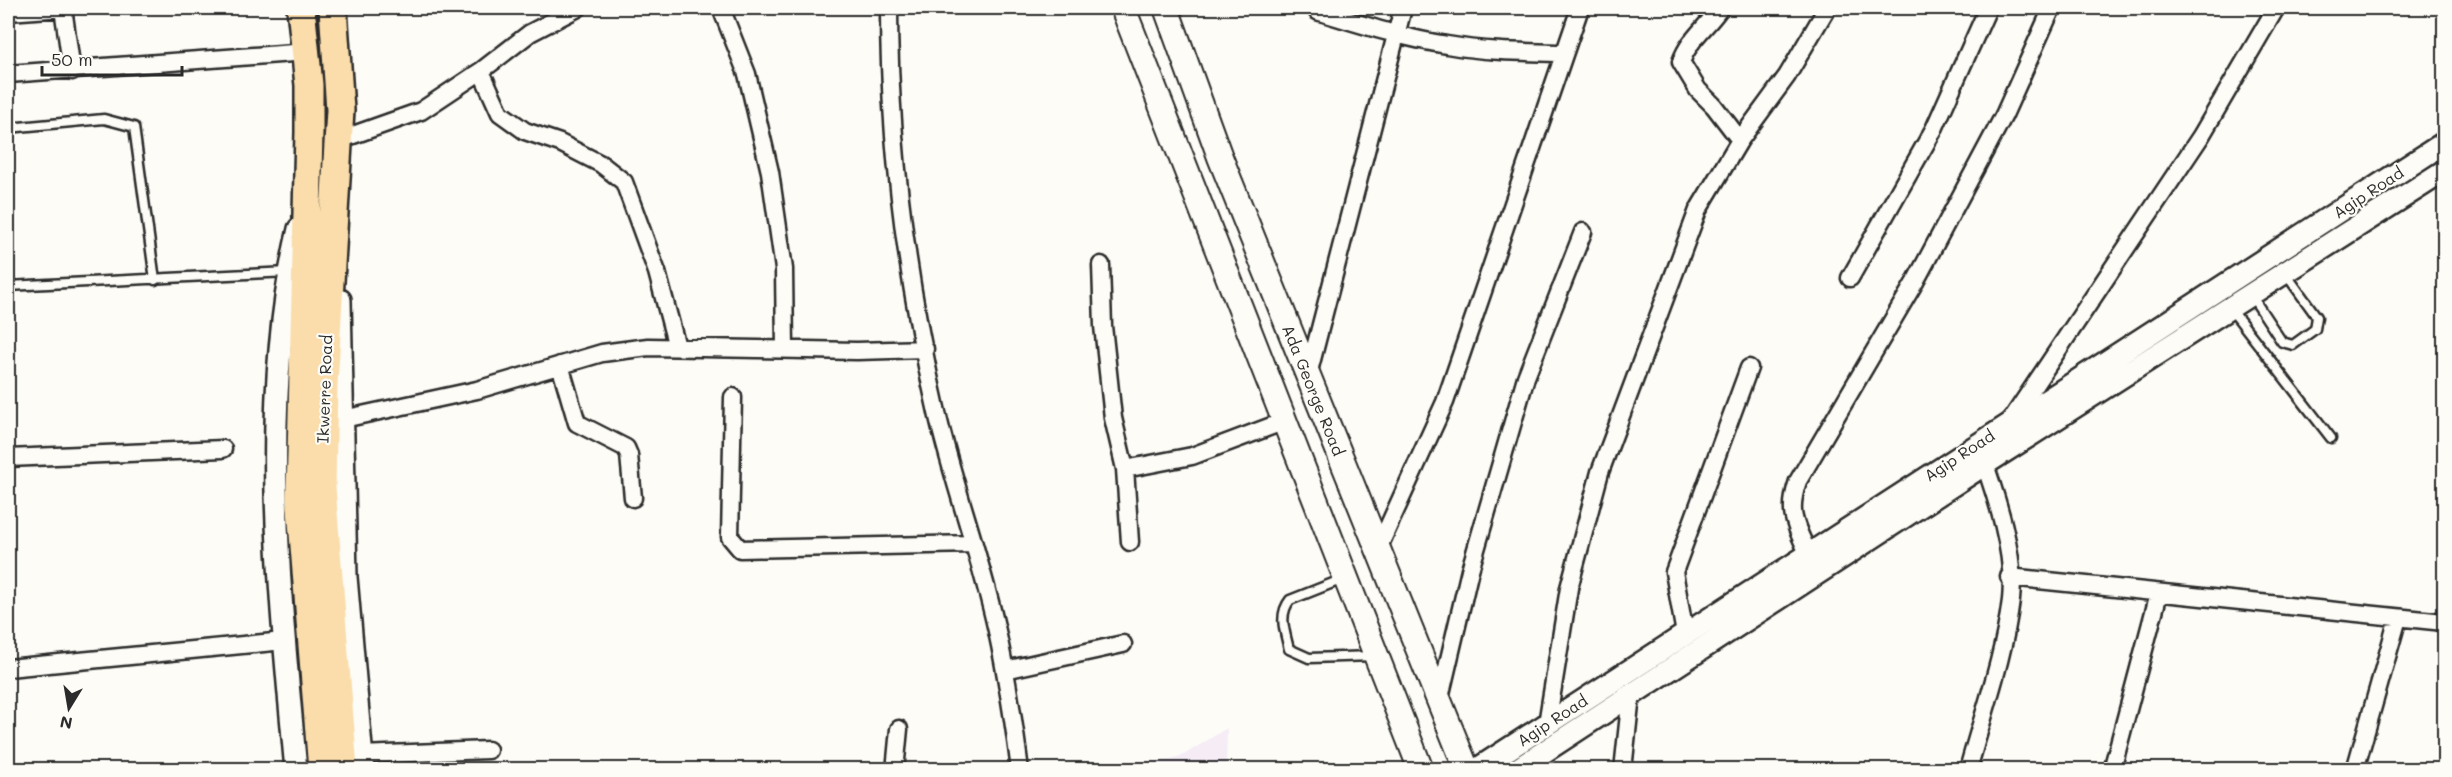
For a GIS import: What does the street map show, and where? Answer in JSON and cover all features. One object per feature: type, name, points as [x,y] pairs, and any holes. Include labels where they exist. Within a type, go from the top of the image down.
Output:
[{"type":"main road","name":"Ikwerre Road","points":[[302,8],[307,52],[308,190],[300,496],[322,770]]},
{"type":"main road","name":"Ikwerre Road","points":[[333,8],[338,53],[339,140],[324,386],[322,488],[356,764]]},
{"type":"main road","points":[[1123,8],[1421,770]]},
{"type":"main road","name":"Ada George Road","points":[[1166,8],[1220,157],[1467,770]]},
{"type":"street","points":[[8,12],[63,8],[72,71]]},
{"type":"street","points":[[339,140],[421,111],[481,71],[530,33],[578,8]]},
{"type":"street","points":[[721,8],[747,74],[770,172],[784,269],[785,350]]},
{"type":"street","points":[[889,8],[896,166],[925,349],[938,417],[974,544],[1005,670],[1020,770]]},
{"type":"street","points":[[1308,375],[1403,8]]},
{"type":"street","points":[[1378,549],[1445,402],[1580,8]]},
{"type":"street","points":[[1720,8],[1712,20],[1687,45],[1681,62],[1698,90],[1714,106],[1740,140]]},
{"type":"street","points":[[1546,724],[1569,588],[1600,472],[1698,210],[1740,140],[1787,76],[1827,8]]},
{"type":"street","points":[[1850,278],[1934,129],[1988,8]]},
{"type":"street","points":[[1808,553],[1793,518],[1791,501],[1798,481],[1921,272],[2004,115],[2052,8]]},
{"type":"street","points":[[2008,423],[2201,136],[2276,8]]},
{"type":"street","points":[[1317,11],[1396,34],[1496,51],[1563,53]]},
{"type":"street","points":[[8,74],[307,52]]},
{"type":"street","points":[[481,71],[500,113],[525,131],[560,143],[601,164],[624,182],[657,272],[677,347]]},
{"type":"street","name":"Agip Road","points":[[1476,770],[2008,423],[2445,143]]},
{"type":"street","name":"Agip Road","points":[[1516,770],[1985,464],[2445,171]]},
{"type":"street","points":[[296,770],[284,641],[277,494],[278,417],[281,334],[289,272],[308,190]]},
{"type":"street","points":[[1439,702],[1476,549],[1523,388],[1583,232]]},
{"type":"street","points":[[332,244],[340,282],[346,577],[356,764],[488,750]]},
{"type":"street","points":[[1101,265],[1103,326],[1113,418],[1125,469],[1130,542]]},
{"type":"street","points":[[343,419],[477,390],[602,353],[648,347],[785,350],[925,349]]},
{"type":"street","points":[[560,365],[577,423],[626,448],[633,498]]},
{"type":"street","points":[[1685,633],[1674,572],[1749,368]]},
{"type":"street","points":[[733,397],[730,537],[740,549],[974,544]]},
{"type":"street","points":[[1125,469],[1192,456],[1285,421]]},
{"type":"street","points":[[1968,770],[2011,599],[2000,508],[1977,444]]},
{"type":"street","points":[[8,458],[223,449]]},
{"type":"street","points":[[2009,577],[2445,622]]},
{"type":"street","points":[[2112,770],[2158,593]]},
{"type":"street","points":[[2355,770],[2398,618]]},
{"type":"street","points":[[8,668],[284,641]]},
{"type":"street","points":[[1005,670],[1123,644]]},
{"type":"street","points":[[1623,770],[1631,695]]},
{"type":"street","points":[[894,770],[899,729]]},
{"type":"lane","points":[[8,128],[104,119],[134,127],[155,280]]},
{"type":"lane","points":[[8,286],[289,272]]},
{"type":"lane","points":[[2251,295],[2282,342],[2293,345],[2314,329],[2317,317],[2285,273]]},
{"type":"lane","points":[[2230,308],[2331,438]]},
{"type":"lane","points":[[1346,577],[1290,600],[1285,606],[1282,615],[1289,649],[1310,658],[1377,656]]},
{"type":"shaded area","points":[[1227,728],[1226,769],[1127,769],[1182,756]]}]
